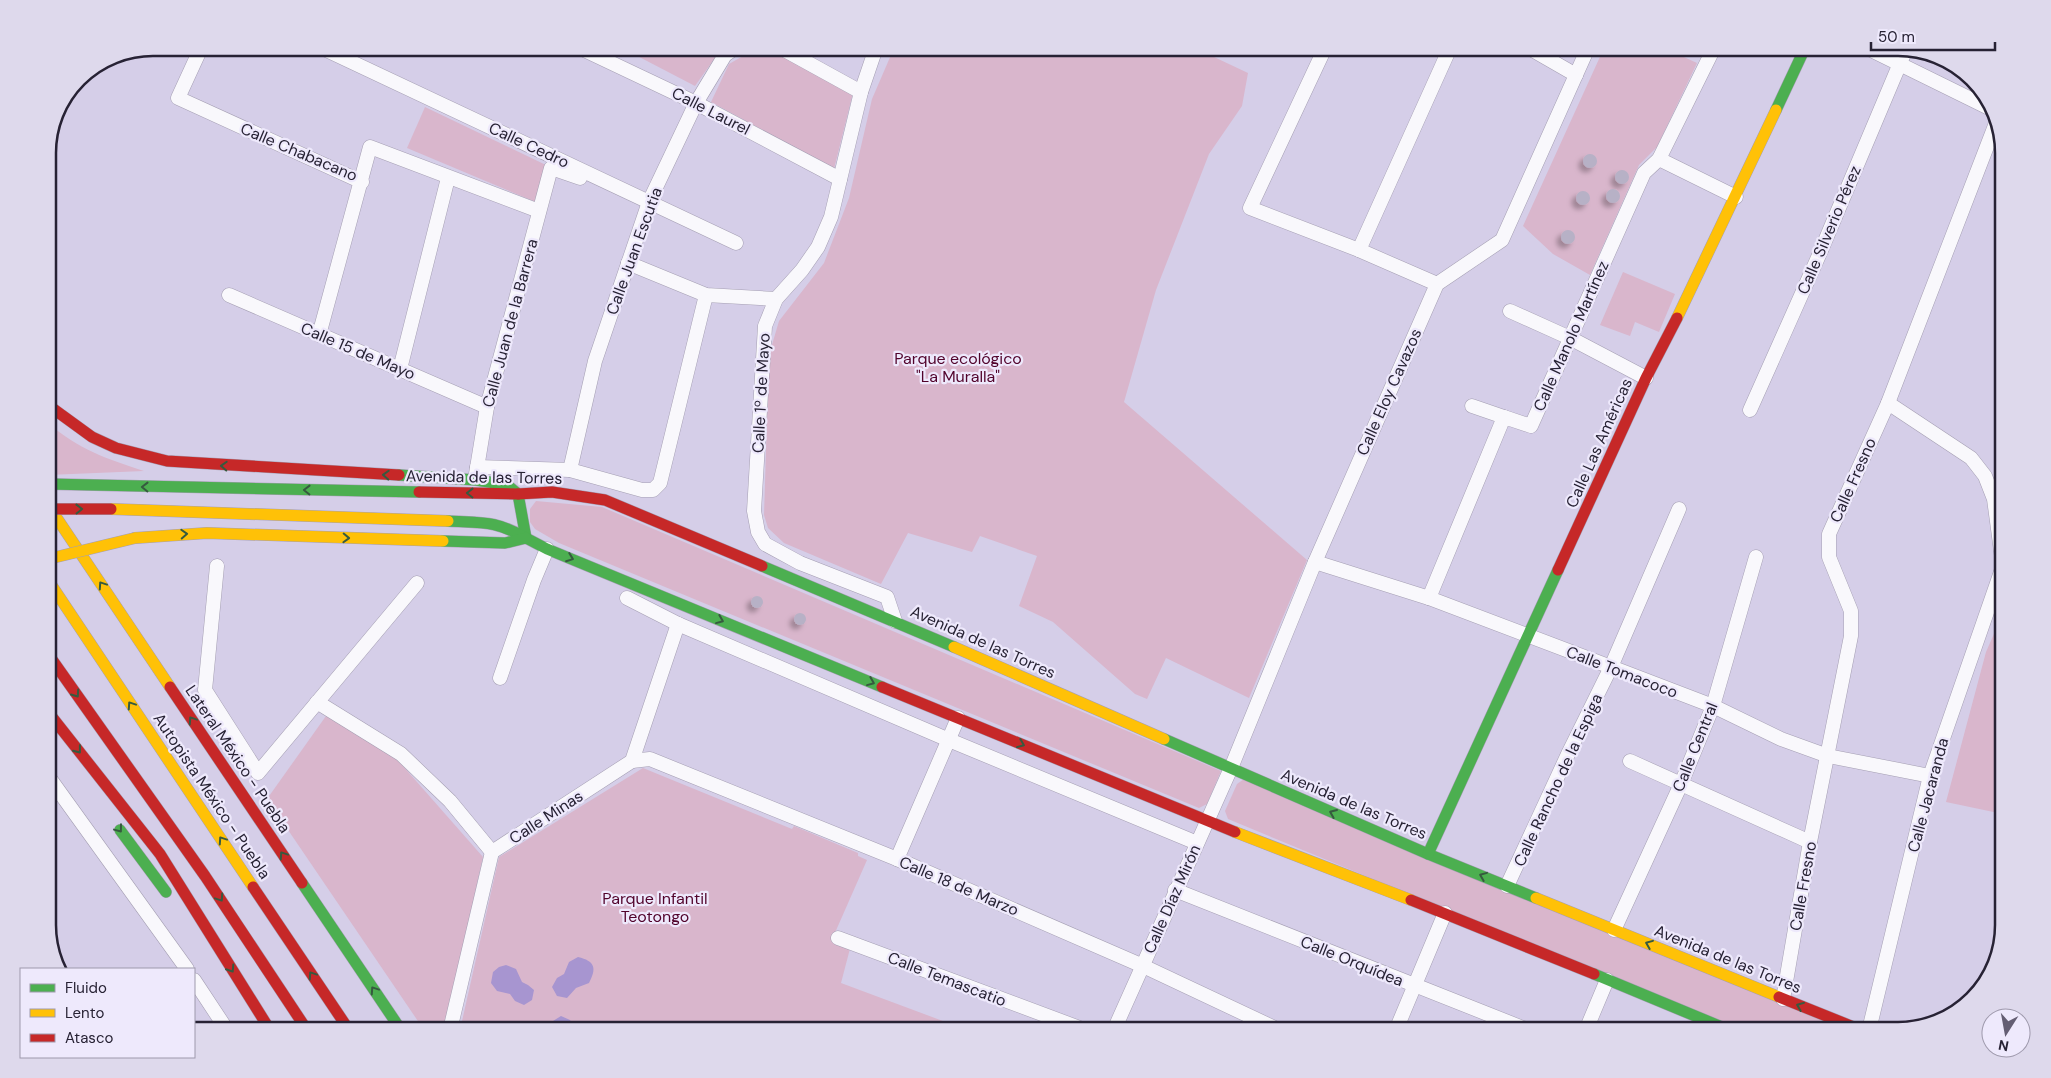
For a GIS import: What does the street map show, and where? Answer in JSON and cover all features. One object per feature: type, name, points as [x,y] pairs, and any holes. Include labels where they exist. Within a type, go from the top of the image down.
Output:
[{"type":"main road","name":"Calle Las Américas","points":[[1428,854],[1646,378],[1691,292],[1801,56]]},
{"type":"main road","points":[[56,411],[92,437],[116,448],[167,461],[477,473],[507,485],[518,494],[526,538]]},
{"type":"main road","name":"Avenida de las Torres","points":[[56,484],[518,494],[552,492],[605,500],[894,621],[1428,854],[1841,1022]]},
{"type":"main road","points":[[56,509],[111,508],[492,523],[506,527],[547,549],[1207,821],[1445,913],[1709,1022]]},
{"type":"main road","name":"Lateral México - Puebla","points":[[56,517],[396,1022]]},
{"type":"main road","points":[[56,557],[135,538],[208,533],[497,543],[506,543],[526,538]]},
{"type":"main road","name":"Autopista México - Puebla","points":[[56,592],[344,1022]]},
{"type":"main road","points":[[56,665],[205,876],[302,1022]]},
{"type":"main road","points":[[56,722],[160,854],[265,1022]]},
{"type":"main road","points":[[112,820],[171,898]]},
{"type":"main road","points":[[188,922],[220,952]]},
{"type":"street","name":"Calle Chabacano","points":[[197,56],[178,98],[362,182],[370,147],[539,211]]},
{"type":"street","name":"Calle Cedro","points":[[339,56],[736,243]]},
{"type":"street","name":"Calle Laurel","points":[[597,56],[696,103],[840,179]]},
{"type":"street","name":"Calle Juan Escutia","points":[[570,470],[595,361],[649,202],[696,103],[725,56]]},
{"type":"street","points":[[796,56],[861,92]]},
{"type":"street","name":"Calle 1º de Mayo","points":[[873,56],[861,92],[831,217],[818,247],[802,270],[776,300],[765,326],[754,511],[758,532],[765,544],[781,554],[887,596],[894,621]]},
{"type":"street","points":[[1320,56],[1250,208],[1359,250],[1437,284],[1502,240],[1584,56]]},
{"type":"street","points":[[1359,250],[1446,56]]},
{"type":"street","points":[[1543,56],[1576,75]]},
{"type":"street","name":"Calle Manolo Martínez","points":[[1504,417],[1531,426],[1644,173],[1659,159],[1710,56]]},
{"type":"street","points":[[1884,56],[1982,106]]},
{"type":"street","name":"Calle Silverio Pérez","points":[[1750,410],[1820,253],[1903,56]]},
{"type":"street","name":"Calle Fresno","points":[[1782,999],[1810,842],[1851,636],[1851,611],[1830,557],[1829,534],[1888,404],[1993,132]]},
{"type":"street","points":[[1659,159],[1736,197]]},
{"type":"street","name":"Calle Juan de la Barrera","points":[[477,473],[487,407],[551,168],[588,180],[605,182]]},
{"type":"street","points":[[400,369],[448,178]]},
{"type":"street","points":[[319,334],[362,182]]},
{"type":"street","points":[[628,263],[706,295],[776,300]]},
{"type":"street","name":"Calle Eloy Cavazos","points":[[1231,768],[1315,562],[1437,284]]},
{"type":"street","points":[[477,473],[570,470],[642,490],[653,490],[660,483],[706,295]]},
{"type":"street","name":"Calle 15 de Mayo","points":[[229,296],[487,407]]},
{"type":"street","points":[[1510,311],[1570,338],[1646,378]]},
{"type":"street","points":[[1888,404],[1971,458],[1985,476],[1995,506]]},
{"type":"street","points":[[1429,598],[1504,417],[1472,406]]},
{"type":"street","name":"Calle Rancho de la Espiga","points":[[1508,886],[1569,752],[1612,667],[1679,508]]},
{"type":"street","points":[[500,678],[534,580],[547,549]]},
{"type":"street","name":"Calle Central","points":[[1614,930],[1681,784],[1713,706],[1756,557]]},
{"type":"street","name":"Calle Tomacoco","points":[[1315,562],[1429,598],[1612,667],[1713,706],[1781,739],[1828,756],[1930,776]]},
{"type":"street","points":[[217,566],[205,690],[258,773],[417,583]]},
{"type":"street","name":"Calle Jacaranda","points":[[1871,1022],[1930,776],[1995,589]]},
{"type":"street","points":[[627,598],[678,624],[949,740],[1197,843]]},
{"type":"street","points":[[632,761],[678,624]]},
{"type":"street","points":[[317,702],[401,754],[450,801],[492,852]]},
{"type":"street","points":[[897,859],[958,718]]},
{"type":"street","name":"Calle 18 de Marzo","points":[[632,761],[650,759],[897,859],[1142,966],[1262,1022]]},
{"type":"street","name":"Calle Minas","points":[[452,1022],[492,852],[632,761]]},
{"type":"street","points":[[1630,761],[1810,842]]},
{"type":"street","name":"Calle Díaz Mirón","points":[[1118,1022],[1231,768]]},
{"type":"street","points":[[56,787],[186,968]]},
{"type":"street","name":"Calle Orquídea","points":[[1175,890],[1507,1022]]},
{"type":"street","points":[[1399,1022],[1445,913]]},
{"type":"street","name":"Calle Temascatio","points":[[838,938],[1064,1022]]},
{"type":"street","points":[[1589,1022],[1607,980]]},
{"type":"street","points":[[195,982],[222,1022]]},
{"type":"green space","points":[[637,56],[716,56],[695,86]]},
{"type":"green space","points":[[743,56],[782,56],[853,93],[834,169],[711,102],[729,64]]},
{"type":"green space","name":"Parque ecológico \"La Muralla\"","points":[[891,56],[1212,56],[1248,73],[1242,106],[1209,154],[1156,290],[1124,402],[1307,560],[1249,698],[1166,658],[1147,699],[1135,694],[1053,622],[1019,606],[1037,556],[980,536],[972,552],[908,533],[881,584],[784,543],[768,528],[764,515],[769,355],[779,321],[824,263],[849,198],[872,99]]},
{"type":"green space","points":[[1600,56],[1682,56],[1697,63],[1657,147],[1639,165],[1590,275],[1553,254],[1523,226]]},
{"type":"green space","points":[[425,107],[548,166],[538,203],[407,148]]},
{"type":"green space","points":[[1623,272],[1675,294],[1659,332],[1635,322],[1630,336],[1600,325]]},
{"type":"green space","points":[[56,430],[70,440],[93,452],[144,471],[56,475]]},
{"type":"green space","points":[[536,501],[602,507],[1221,771],[1207,804],[1199,808],[559,543],[535,529],[530,522],[530,509]]},
{"type":"green space","points":[[1995,631],[1995,812],[1946,802],[1986,652]]},
{"type":"green space","points":[[326,716],[395,757],[483,857],[447,1022],[419,1022],[267,799]]},
{"type":"green space","name":"Parque Infantil Teotongo","points":[[643,768],[792,829],[794,826],[858,853],[858,856],[867,860],[834,935],[852,941],[841,983],[946,1022],[462,1022],[499,857]]},
{"type":"green space","points":[[1244,779],[1827,1022],[1719,1022],[1228,819],[1225,811],[1237,784]]},
{"type":"shaded area","points":[[578,957],[588,961],[593,966],[594,969],[589,983],[576,988],[567,998],[557,996],[552,987],[557,978],[564,974],[569,962]]},
{"type":"shaded area","points":[[506,965],[516,969],[522,982],[534,990],[532,1000],[524,1005],[515,1001],[510,994],[497,991],[491,983],[493,972],[499,967]]},
{"type":"shaded area","points":[[561,1016],[571,1022],[553,1022]]},
{"type":"building","points":[[1587,154],[1593,154],[1597,161],[1593,168],[1587,168],[1583,164],[1583,158]]},
{"type":"building","points":[[1619,170],[1625,170],[1629,177],[1625,184],[1619,184],[1615,180],[1615,174]]},
{"type":"building","points":[[1610,189],[1616,189],[1620,196],[1616,203],[1610,203],[1606,199],[1606,193]]},
{"type":"building","points":[[1580,191],[1586,191],[1590,198],[1586,205],[1580,205],[1576,201],[1576,195]]},
{"type":"building","points":[[1565,230],[1571,230],[1575,237],[1571,244],[1565,244],[1561,240],[1561,234]]},
{"type":"building","points":[[757,596],[763,602],[757,608],[751,602]]},
{"type":"building","points":[[800,613],[806,619],[800,625],[794,619]]},
{"type":"traffic: fast","points":[[1776,110],[1801,56]]},
{"type":"traffic: fast","points":[[399,475],[476,480],[507,485],[518,494],[526,538]]},
{"type":"traffic: fast","points":[[56,484],[419,492]]},
{"type":"traffic: fast","points":[[448,521],[497,525],[526,538]]},
{"type":"traffic: fast","points":[[443,541],[505,543],[526,538]]},
{"type":"traffic: fast","points":[[526,538],[547,549],[882,687]]},
{"type":"traffic: fast","points":[[762,566],[954,647]]},
{"type":"traffic: fast","points":[[1428,854],[1558,570]]},
{"type":"traffic: fast","points":[[1164,739],[1428,854],[1536,898]]},
{"type":"traffic: fast","points":[[120,830],[166,892]]},
{"type":"traffic: fast","points":[[302,883],[396,1022]]},
{"type":"traffic: fast","points":[[1594,974],[1710,1022]]},
{"type":"traffic: slow","points":[[1677,318],[1776,110]]},
{"type":"traffic: slow","points":[[111,509],[448,521]]},
{"type":"traffic: slow","points":[[56,517],[170,687]]},
{"type":"traffic: slow","points":[[135,538],[207,533],[443,541]]},
{"type":"traffic: slow","points":[[56,557],[135,538]]},
{"type":"traffic: slow","points":[[56,592],[253,887]]},
{"type":"traffic: slow","points":[[954,647],[1164,739]]},
{"type":"traffic: slow","points":[[1235,832],[1411,900]]},
{"type":"traffic: slow","points":[[1536,898],[1779,997]]},
{"type":"traffic: jam","points":[[1558,570],[1646,378],[1677,318]]},
{"type":"traffic: jam","points":[[56,411],[92,437],[116,448],[167,461],[399,475]]},
{"type":"traffic: jam","points":[[419,492],[518,494]]},
{"type":"traffic: jam","points":[[518,494],[552,492],[605,500],[762,566]]},
{"type":"traffic: jam","points":[[56,509],[111,509]]},
{"type":"traffic: jam","points":[[56,665],[205,876],[302,1022]]},
{"type":"traffic: jam","points":[[170,687],[302,883]]},
{"type":"traffic: jam","points":[[882,687],[1235,832]]},
{"type":"traffic: jam","points":[[56,722],[160,854],[265,1022]]},
{"type":"traffic: jam","points":[[253,887],[344,1022]]},
{"type":"traffic: jam","points":[[1411,900],[1594,974]]},
{"type":"traffic: jam","points":[[1779,997],[1841,1022]]}]
